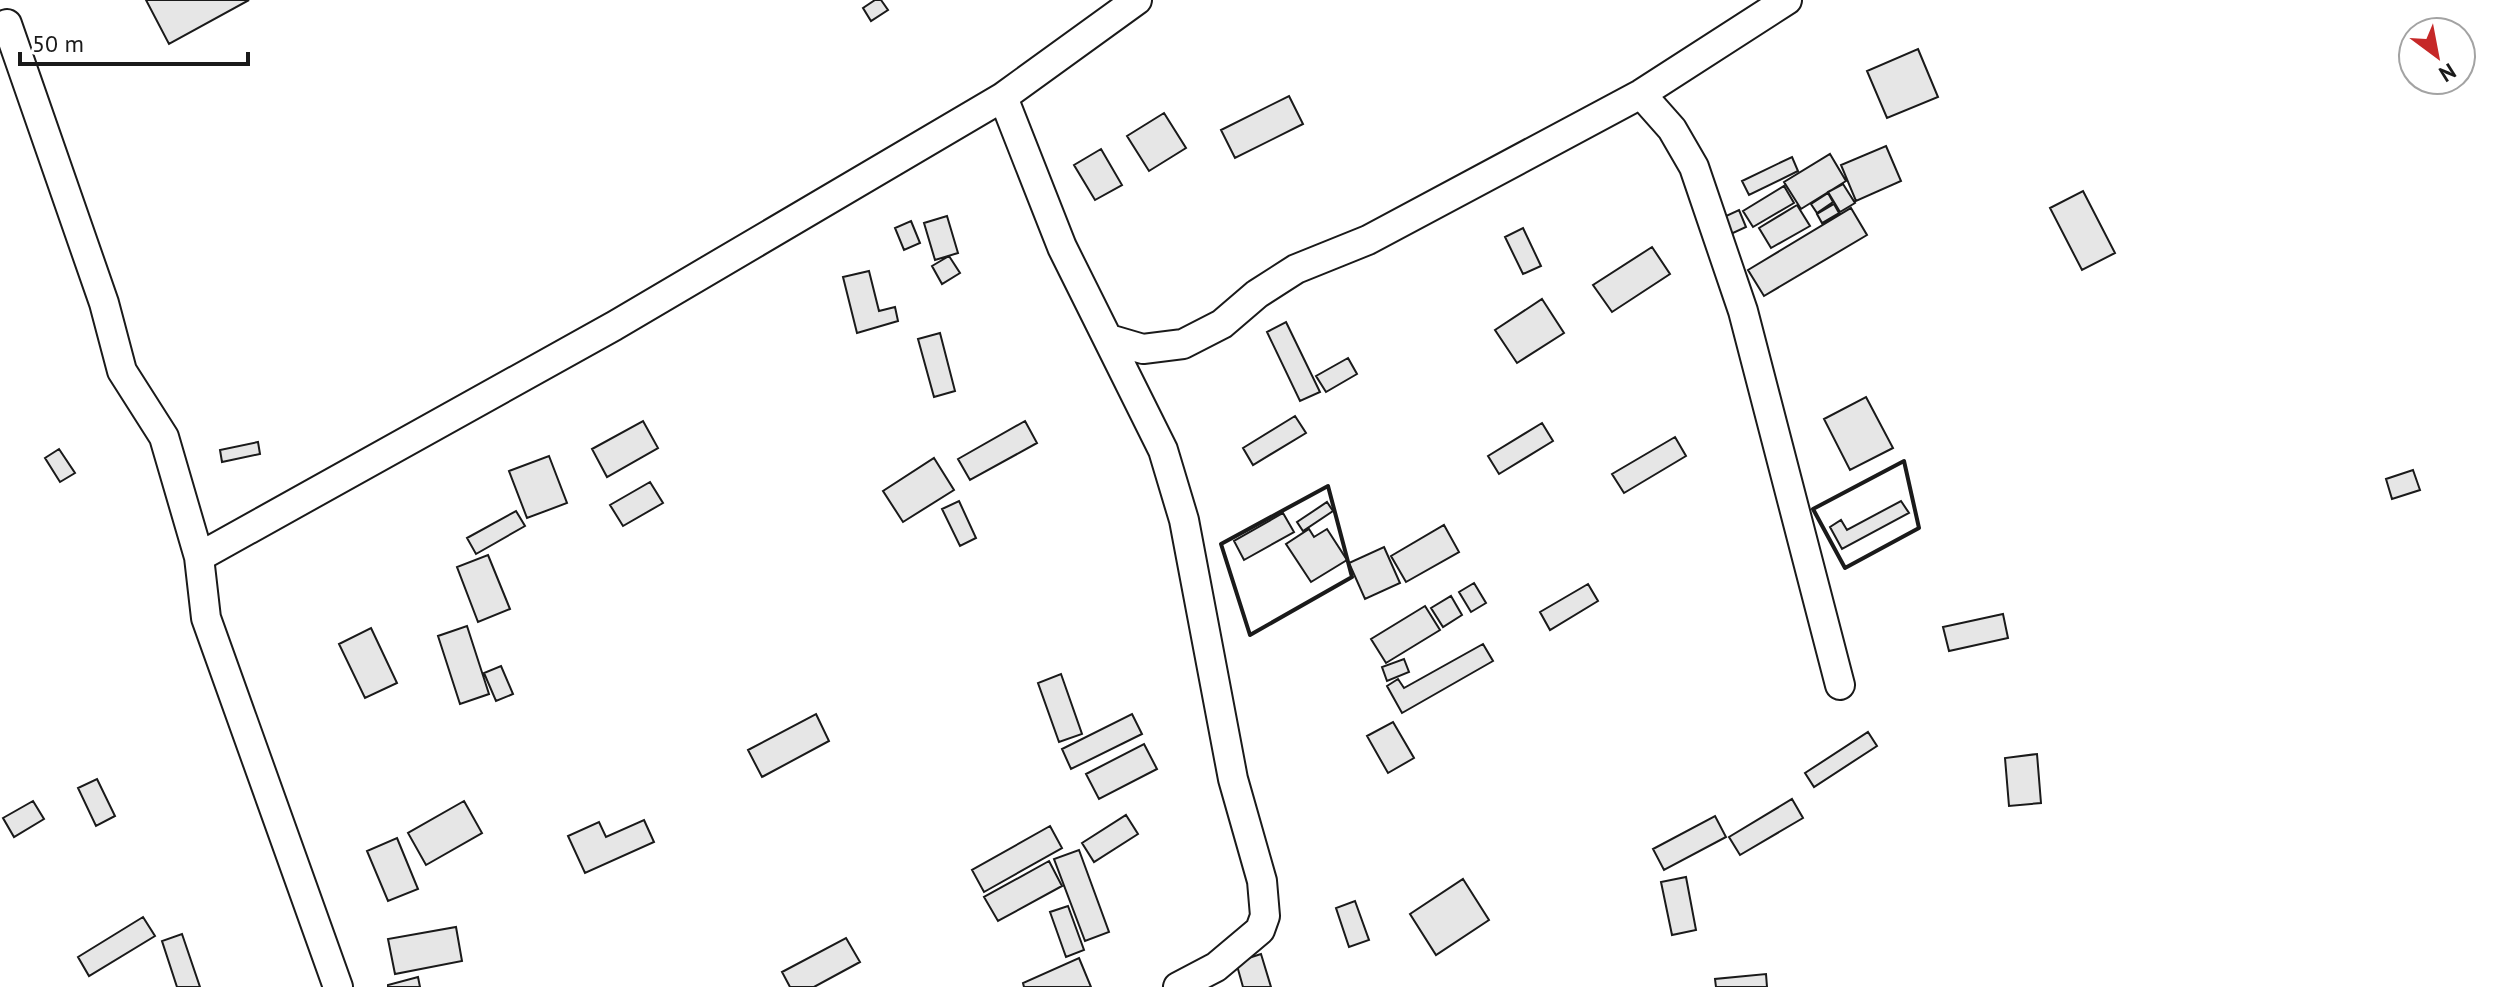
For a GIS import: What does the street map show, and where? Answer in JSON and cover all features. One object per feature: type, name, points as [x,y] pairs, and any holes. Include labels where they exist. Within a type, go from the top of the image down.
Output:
[{"type":"street","points":[[199,557],[614,326],[1003,97],[1137,0]]},
{"type":"street","points":[[1109,339],[1143,349],[1183,344],[1222,324],[1257,294],[1296,269],[1368,240],[1641,94],[1787,0]]},
{"type":"street","points":[[5,18],[104,303],[122,371],[164,437],[199,557],[206,618],[338,987]]},
{"type":"street","points":[[1641,94],[1672,129],[1694,167],[1743,311],[1840,685]]},
{"type":"street","points":[[1003,97],[1062,247],[1163,450],[1184,520],[1233,779],[1262,881],[1265,916],[1260,930],[1216,967],[1178,987]]},
{"type":"building","points":[[146,0],[249,0],[169,44]]},
{"type":"building","points":[[875,0],[881,0],[888,10],[871,21],[863,8]]},
{"type":"building","points":[[1918,49],[1938,97],[1887,118],[1867,71]]},
{"type":"building","points":[[1289,96],[1303,124],[1235,158],[1221,130]]},
{"type":"building","points":[[1164,113],[1186,148],[1149,171],[1127,136]]},
{"type":"building","points":[[1886,146],[1901,181],[1856,201],[1841,165]]},
{"type":"building","points":[[1101,149],[1122,185],[1095,200],[1074,165]]},
{"type":"building","points":[[1830,154],[1846,181],[1801,209],[1784,182]]},
{"type":"building","points":[[1792,157],[1798,171],[1749,195],[1742,181]]},
{"type":"building","points":[[1843,184],[1855,203],[1840,212],[1828,192]]},
{"type":"building","points":[[1784,186],[1794,203],[1753,227],[1743,211]]},
{"type":"building","points":[[2083,191],[2115,253],[2082,270],[2050,208]]},
{"type":"building","points":[[1828,193],[1833,202],[1817,213],[1811,204]]},
{"type":"building","points":[[1834,204],[1839,213],[1822,223],[1817,214]]},
{"type":"building","points":[[1797,205],[1810,226],[1771,248],[1759,228]]},
{"type":"building","points":[[1851,208],[1867,235],[1764,296],[1748,270]]},
{"type":"building","points":[[1739,210],[1746,227],[1720,239],[1713,222]]},
{"type":"building","points":[[947,216],[958,253],[935,260],[924,223]]},
{"type":"building","points":[[911,221],[920,243],[904,250],[895,228]]},
{"type":"building","points":[[1523,228],[1541,266],[1523,274],[1505,237]]},
{"type":"building","points":[[1652,247],[1670,274],[1612,312],[1593,285]]},
{"type":"building","points":[[949,256],[960,273],[942,284],[932,266]]},
{"type":"building","points":[[869,271],[879,311],[895,307],[898,321],[857,333],[843,277]]},
{"type":"building","points":[[1542,299],[1564,333],[1517,363],[1495,330]]},
{"type":"building","points":[[1286,322],[1320,392],[1300,401],[1267,332]]},
{"type":"building","points":[[940,333],[955,391],[934,397],[918,339]]},
{"type":"building","points":[[1348,358],[1357,374],[1326,392],[1316,376]]},
{"type":"building","points":[[1866,397],[1893,448],[1850,470],[1824,419]]},
{"type":"building","points":[[1295,416],[1306,433],[1253,465],[1243,448]]},
{"type":"building","points":[[643,421],[658,448],[607,477],[592,449]]},
{"type":"building","points":[[1025,421],[1037,443],[970,480],[958,459]]},
{"type":"building","points":[[1542,423],[1553,441],[1499,474],[1488,456]]},
{"type":"building","points":[[1675,437],[1686,456],[1624,493],[1612,474]]},
{"type":"building","points":[[258,442],[260,454],[222,462],[220,450]]},
{"type":"building","points":[[59,449],[75,473],[60,482],[45,458]]},
{"type":"building","points":[[549,456],[567,503],[527,518],[509,471]]},
{"type":"building","points":[[934,458],[954,490],[903,522],[883,491]]},
{"type":"building","points":[[2413,470],[2420,490],[2392,499],[2386,479]]},
{"type":"building","points":[[650,482],[663,503],[623,526],[610,505]]},
{"type":"building","points":[[959,501],[976,538],[960,546],[942,509]]},
{"type":"building","points":[[1901,501],[1909,513],[1842,549],[1830,527],[1841,520],[1847,530]]},
{"type":"building","points":[[1327,502],[1333,511],[1303,531],[1297,522]]},
{"type":"building","points":[[516,511],[525,526],[476,554],[467,538]]},
{"type":"building","points":[[1283,513],[1294,532],[1244,560],[1234,541]]},
{"type":"building","points":[[1444,525],[1459,552],[1406,582],[1391,556]]},
{"type":"building","points":[[1309,529],[1314,537],[1327,529],[1347,560],[1311,582],[1286,544]]},
{"type":"building","points":[[1384,547],[1400,583],[1365,599],[1349,563]]},
{"type":"building","points":[[488,555],[510,609],[478,622],[457,567]]},
{"type":"building","points":[[1474,583],[1486,603],[1471,612],[1459,592]]},
{"type":"building","points":[[1588,584],[1598,601],[1550,630],[1540,612]]},
{"type":"building","points":[[1451,596],[1462,615],[1443,627],[1431,608]]},
{"type":"building","points":[[1425,606],[1440,630],[1386,663],[1371,639]]},
{"type":"building","points":[[2003,614],[2008,638],[1949,651],[1943,627]]},
{"type":"building","points":[[467,626],[489,694],[460,704],[438,636]]},
{"type":"building","points":[[371,628],[397,683],[365,698],[339,644]]},
{"type":"building","points":[[1483,644],[1493,661],[1402,713],[1387,686],[1398,679],[1404,688]]},
{"type":"building","points":[[1404,659],[1409,672],[1387,681],[1382,667]]},
{"type":"building","points":[[501,666],[513,694],[496,701],[484,673]]},
{"type":"building","points":[[1061,674],[1082,734],[1059,742],[1038,683]]},
{"type":"building","points":[[816,714],[829,741],[762,777],[748,750]]},
{"type":"building","points":[[1132,714],[1142,734],[1071,769],[1062,749]]},
{"type":"building","points":[[1393,722],[1414,758],[1388,773],[1367,736]]},
{"type":"building","points":[[1868,732],[1877,746],[1814,787],[1805,773]]},
{"type":"building","points":[[1144,744],[1157,769],[1099,799],[1086,774]]},
{"type":"building","points":[[2037,754],[2041,803],[2009,806],[2005,758]]},
{"type":"building","points":[[97,779],[115,816],[96,826],[78,788]]},
{"type":"building","points":[[1792,799],[1803,818],[1740,855],[1729,837]]},
{"type":"building","points":[[33,801],[44,819],[14,837],[3,818]]},
{"type":"building","points":[[464,801],[482,833],[426,865],[408,833]]},
{"type":"building","points":[[1126,815],[1138,834],[1094,862],[1082,843]]},
{"type":"building","points":[[1715,816],[1726,837],[1664,870],[1653,849]]},
{"type":"building","points":[[644,820],[654,842],[585,873],[568,836],[599,822],[606,837]]},
{"type":"building","points":[[1050,826],[1062,848],[984,892],[972,870]]},
{"type":"building","points":[[397,838],[418,889],[388,901],[367,851]]},
{"type":"building","points":[[1079,850],[1109,932],[1085,941],[1054,859]]},
{"type":"building","points":[[1049,861],[1062,886],[998,921],[984,897]]},
{"type":"building","points":[[1686,877],[1696,930],[1672,935],[1661,882]]},
{"type":"building","points":[[1463,879],[1489,920],[1436,955],[1410,914]]},
{"type":"building","points":[[1355,901],[1369,940],[1349,947],[1336,908]]},
{"type":"building","points":[[1068,906],[1084,950],[1066,957],[1050,912]]},
{"type":"building","points":[[143,917],[155,936],[89,976],[78,957]]},
{"type":"building","points":[[456,927],[462,961],[395,974],[388,939]]},
{"type":"building","points":[[182,934],[200,987],[177,987],[162,941]]},
{"type":"building","points":[[846,938],[860,962],[814,987],[790,987],[782,972]]},
{"type":"building","points":[[1261,954],[1271,987],[1243,987],[1236,962]]},
{"type":"building","points":[[1079,958],[1091,987],[1024,987],[1023,983]]},
{"type":"building","points":[[1766,974],[1767,987],[1716,987],[1715,979]]},
{"type":"building","points":[[418,977],[420,987],[388,987],[388,985]]},
{"type":"wall","points":[[1904,461],[1919,528],[1845,568],[1813,509],[1904,461]]},
{"type":"wall","points":[[1328,486],[1352,577],[1250,635],[1221,544],[1328,486]]}]
